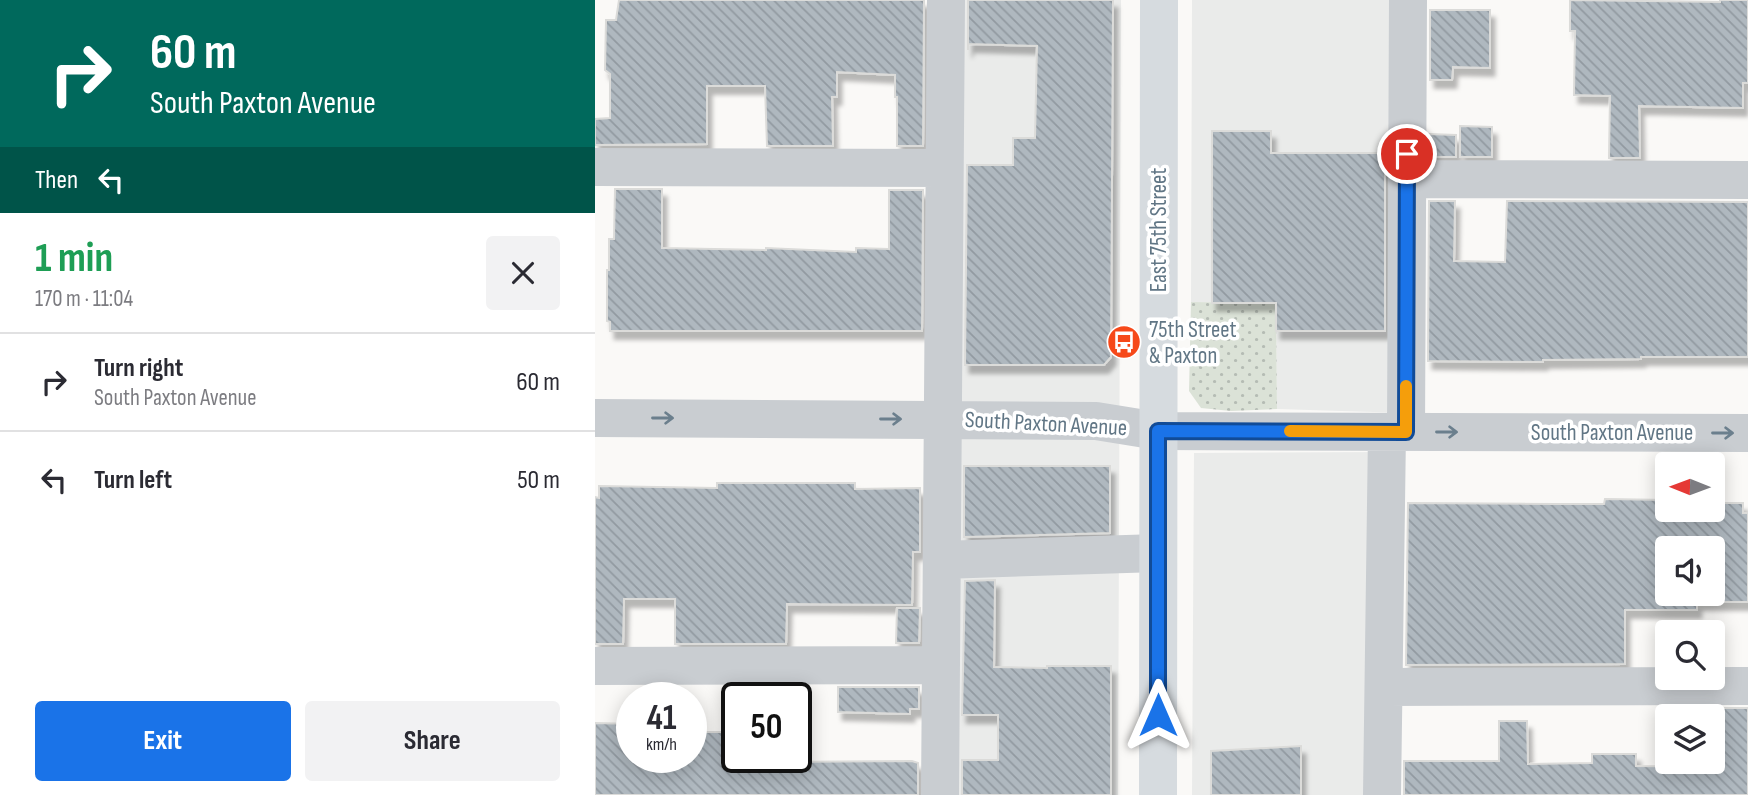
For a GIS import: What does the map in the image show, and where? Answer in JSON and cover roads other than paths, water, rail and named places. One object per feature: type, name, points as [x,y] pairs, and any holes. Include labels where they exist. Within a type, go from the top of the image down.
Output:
[{"type":"main road","name":"East 75th Street","points":[[1157,795],[1159,0]]},
{"type":"street","points":[[940,795],[946,0]]},
{"type":"street","points":[[1382,795],[1384,687],[1407,179],[1408,0]]},
{"type":"street","points":[[595,167],[944,168]]},
{"type":"street","points":[[1407,179],[1748,180]]},
{"type":"street","name":"South Paxton Avenue","points":[[595,418],[1096,421],[1158,431],[1748,433]]},
{"type":"street","points":[[942,560],[1158,553]]},
{"type":"street","points":[[595,666],[941,665]]},
{"type":"street","points":[[1384,687],[1748,686]]},
{"type":"place","name":"75th Street & Paxton","points":[[1124,342]]}]
